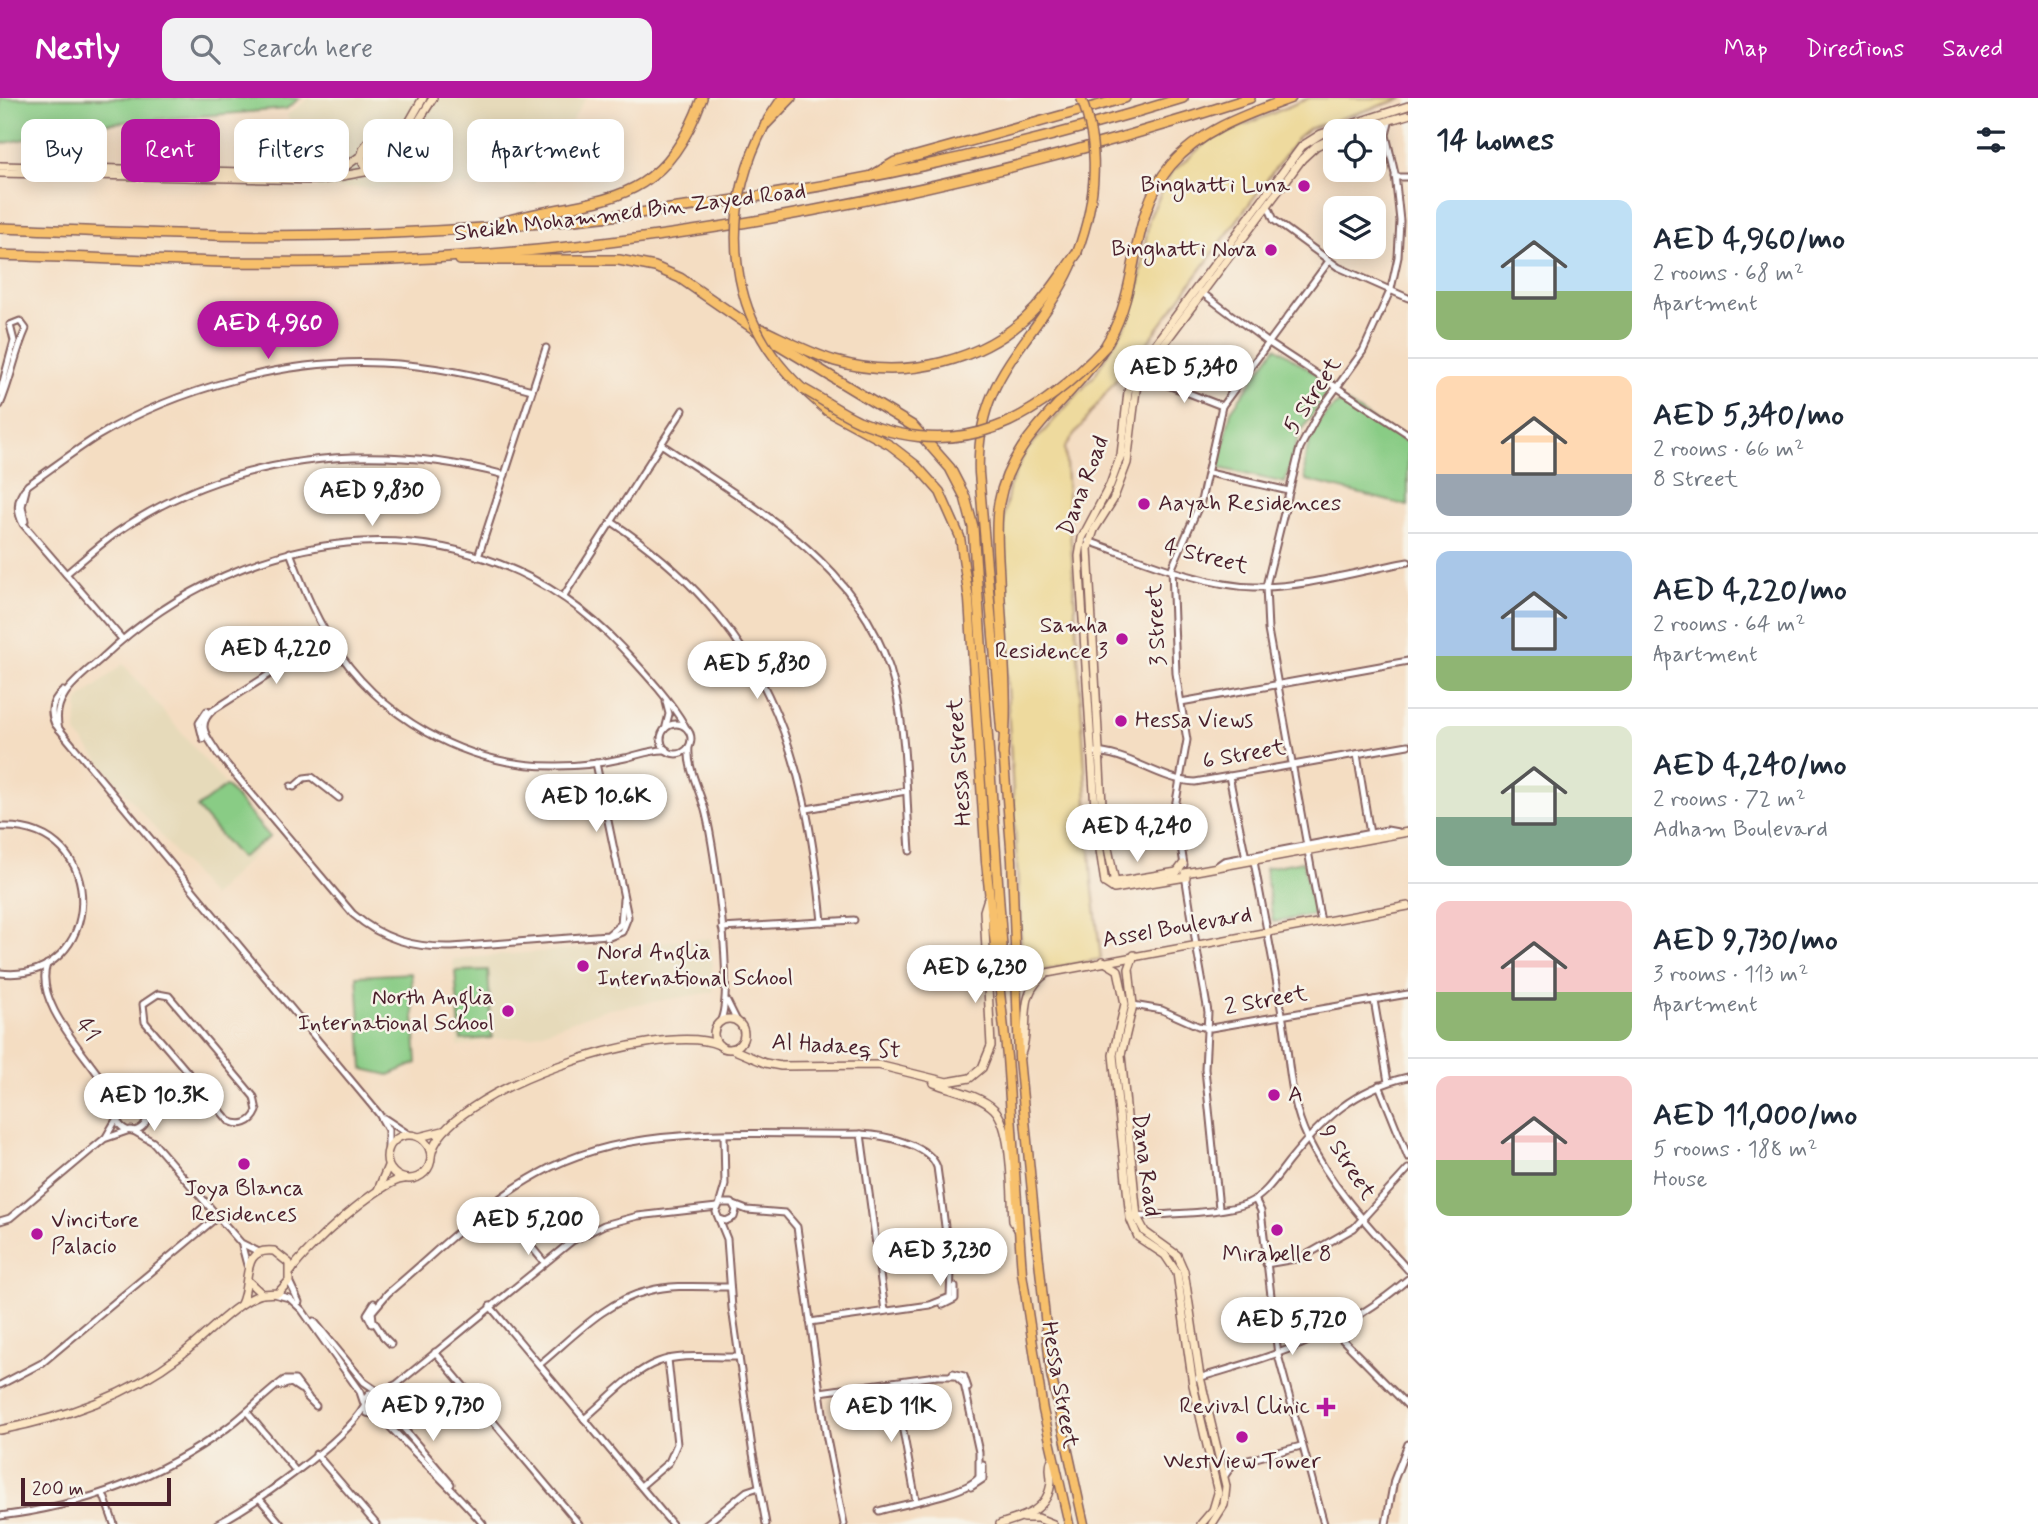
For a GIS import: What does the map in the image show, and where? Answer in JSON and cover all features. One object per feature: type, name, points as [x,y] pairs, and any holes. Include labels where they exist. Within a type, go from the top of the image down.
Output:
[{"type":"highway","points":[[481,229],[537,213],[604,202],[641,185],[662,168],[680,147],[702,98]]},
{"type":"highway","points":[[765,125],[791,98]]},
{"type":"highway","points":[[867,179],[895,162],[1125,98]]},
{"type":"highway","name":"Sheikh Mohammed Bin Zayed Road","points":[[0,228],[274,236],[481,229],[632,215],[867,179],[1017,145],[1183,98]]},
{"type":"highway","name":"Sheikh Mohammed Bin Zayed Road","points":[[0,255],[261,263],[427,258],[647,236],[877,198],[1018,166],[1250,98]]},
{"type":"highway","points":[[1003,753],[1006,720],[997,526],[1002,489],[1016,455],[1086,376],[1106,346],[1129,291],[1145,211],[1156,186],[1172,164],[1192,145],[1215,130],[1291,98]]},
{"type":"highway","points":[[741,320],[821,356],[854,365],[890,370],[936,365],[975,351],[1018,324],[1036,308],[1077,253]]},
{"type":"highway","points":[[427,258],[631,261],[680,278],[741,320],[913,426],[940,453],[965,496],[975,543],[1002,946],[998,971]]},
{"type":"highway","points":[[803,389],[856,419],[888,431],[920,437],[970,433],[1010,422],[1047,402],[1106,346]]},
{"type":"main road","name":"Hessa Street","points":[[782,98],[765,125],[749,160],[738,197],[734,236],[737,274],[747,311],[776,361],[803,389],[836,416],[899,451],[931,481],[951,514],[964,557],[989,895],[998,971],[1019,1231],[1033,1355],[1052,1459],[1069,1524]]},
{"type":"main road","name":"Hessa Street","points":[[1081,98],[1089,123],[1094,167],[1090,211],[1077,253],[1055,296],[1001,373],[987,404],[979,438],[979,473],[1012,860],[1019,1058],[1051,1374],[1084,1524]]},
{"type":"street","points":[[411,119],[423,98]]},
{"type":"street","points":[[420,119],[433,98]]},
{"type":"street","name":"Dana Road","points":[[1112,885],[1094,752],[1079,556],[1116,470],[1124,440],[1128,392],[1133,374],[1303,146],[1321,134],[1408,106]]},
{"type":"street","points":[[1386,120],[1408,114]]},
{"type":"street","name":"5 Street","points":[[1321,922],[1266,619],[1266,586],[1304,438],[1371,338],[1391,289],[1398,257],[1400,211],[1386,135],[1391,118]]},
{"type":"street","name":"Dana Road","points":[[1085,540],[1113,500],[1124,472],[1131,443],[1138,381],[1308,152],[1323,144]]},
{"type":"street","points":[[0,166],[319,174],[342,169],[363,154]]},
{"type":"street","points":[[0,173],[320,180],[363,172]]},
{"type":"street","points":[[1395,177],[1408,177]]},
{"type":"street","points":[[1268,206],[1274,220],[1329,261],[1358,277],[1408,298]]},
{"type":"street","points":[[1400,211],[1408,211]]},
{"type":"street","points":[[1258,219],[1274,220]]},
{"type":"street","name":"3 Street","points":[[1219,1208],[1205,1069],[1208,1028],[1175,818],[1186,740],[1176,673],[1172,568],[1201,502],[1222,405],[1329,261]]},
{"type":"street","points":[[1196,288],[1269,343],[1408,434]]},
{"type":"street","points":[[0,393],[12,353],[10,325],[20,321],[26,329],[19,342],[11,376],[0,405]]},
{"type":"street","points":[[480,558],[546,348]]},
{"type":"street","points":[[121,640],[29,530],[22,506],[32,482],[100,435],[147,412],[196,393],[273,373],[325,365],[378,363],[457,371],[532,390]]},
{"type":"street","points":[[1150,364],[1155,380]]},
{"type":"street","points":[[1138,381],[1155,380],[1222,405]]},
{"type":"street","points":[[564,598],[683,410]]},
{"type":"street","points":[[661,444],[797,537],[827,563],[852,594],[878,639],[893,680],[900,714],[910,851]]},
{"type":"street","points":[[66,574],[116,533],[152,512],[196,489],[265,467],[325,459],[386,456],[446,462],[505,475]]},
{"type":"street","points":[[1209,473],[1289,491]]},
{"type":"street","points":[[612,522],[682,578],[738,643],[766,689],[791,752],[807,808],[822,922]]},
{"type":"street","name":"4 Street","points":[[1085,540],[1220,583],[1266,586],[1408,562]]},
{"type":"street","points":[[377,1191],[388,1165],[388,1130],[379,1114],[59,729],[57,707],[69,688],[121,640],[163,607],[201,584],[239,567],[292,551],[334,543],[379,541],[425,545],[480,558],[528,577],[564,598],[602,628],[663,696],[691,734],[691,769],[711,833],[727,1001],[743,1027],[743,1038],[758,1060]]},
{"type":"street","points":[[292,551],[298,571],[329,639],[351,670],[399,715],[441,740],[487,757],[527,765],[596,763],[667,750],[677,754],[691,769]]},
{"type":"street","points":[[329,639],[209,713],[204,723],[204,734],[340,901],[372,929],[398,941],[429,947],[611,937],[622,932],[628,917],[596,763]]},
{"type":"street","points":[[1181,702],[1408,661]]},
{"type":"street","points":[[644,753],[661,738],[666,728],[669,714],[663,696]]},
{"type":"street","points":[[666,728],[676,724],[685,726]]},
{"type":"street","points":[[661,738],[667,750]]},
{"type":"street","name":"6 Street","points":[[1094,752],[1126,757],[1180,781],[1201,782],[1408,745]]},
{"type":"street","points":[[677,754],[689,747]]},
{"type":"street","points":[[1357,754],[1370,834]]},
{"type":"street","points":[[1229,776],[1246,858]]},
{"type":"street","points":[[291,786],[294,787],[304,778],[312,777],[339,798]]},
{"type":"street","points":[[807,808],[906,791]]},
{"type":"street","points":[[0,827],[23,828],[45,836],[67,854],[78,872],[83,897],[80,923],[69,944],[47,964],[31,970],[0,973]]},
{"type":"street","points":[[1112,885],[1212,870],[1276,857],[1332,841],[1391,830],[1405,833]]},
{"type":"street","points":[[1212,870],[1224,861],[1405,833]]},
{"type":"street","points":[[1332,841],[1341,845]]},
{"type":"street","points":[[1276,857],[1286,850]]},
{"type":"street","points":[[1254,861],[1283,1017]]},
{"type":"street","points":[[1112,885],[1175,873],[1183,864]]},
{"type":"street","name":"Al Hadaeq St","points":[[732,1049],[758,1060],[789,1066],[878,1065],[955,1082],[972,1076],[986,1061],[991,1038],[984,911],[989,895]]},
{"type":"street","name":"Assel Boulevard","points":[[1019,1058],[1024,1042],[1024,1004],[1032,986],[1056,970],[1134,955],[1197,947],[1408,906]]},
{"type":"street","points":[[1343,918],[1355,925]]},
{"type":"street","points":[[722,928],[854,920]]},
{"type":"street","name":"Dana Road","points":[[1133,1217],[1121,1055],[1133,1005],[1129,969],[1134,955]]},
{"type":"street","name":"Dana Road","points":[[1103,961],[1118,970],[1124,999],[1113,1055],[1133,1217],[1145,1232],[1170,1248],[1181,1263],[1196,1378],[1218,1493],[1213,1510],[1201,1524]]},
{"type":"street","name":"41","points":[[47,964],[46,983],[68,1037],[110,1089]]},
{"type":"street","name":"41","points":[[31,970],[46,983]]},
{"type":"street","name":"2 Street","points":[[1133,1005],[1163,1010],[1208,1028],[1408,993]]},
{"type":"street","points":[[164,994],[173,1000],[254,1097],[257,1105],[254,1116],[240,1125],[229,1121],[193,1077],[143,1016],[144,1004],[152,995],[164,994]]},
{"type":"street","points":[[1374,1000],[1388,1082]]},
{"type":"street","points":[[719,1045],[714,1038],[727,1001]]},
{"type":"street","name":"9 Street","points":[[1283,1017],[1291,1089],[1307,1138],[1328,1173],[1363,1220],[1408,1270]]},
{"type":"street","points":[[694,1039],[718,1024],[737,1021]]},
{"type":"street","points":[[419,1137],[443,1130],[491,1098],[560,1065],[634,1044],[694,1039],[732,1049],[743,1038]]},
{"type":"street","points":[[176,1079],[181,1063]]},
{"type":"street","name":"Al Hadaeq St","points":[[911,1072],[987,1104],[1000,1116],[1006,1132],[1013,1221],[1019,1231]]},
{"type":"street","points":[[104,1139],[118,1113],[134,1101],[159,1093],[176,1079],[193,1077]]},
{"type":"street","points":[[1133,1217],[1242,1205],[1255,1199],[1307,1138],[1338,1107],[1379,1085],[1408,1078]]},
{"type":"street","points":[[1379,1085],[1408,1157]]},
{"type":"street","points":[[110,1089],[144,1107],[153,1142]]},
{"type":"street","points":[[110,1089],[121,1125],[153,1142],[241,1243],[260,1252],[274,1251],[283,1256],[291,1271]]},
{"type":"street","points":[[0,1221],[10,1218],[104,1139],[141,1128],[159,1093]]},
{"type":"street","points":[[379,1114],[408,1134],[419,1137],[429,1147],[431,1156]]},
{"type":"street","points":[[274,1294],[284,1289],[291,1271],[311,1248],[377,1191],[394,1180],[425,1173],[434,1145],[443,1130]]},
{"type":"street","points":[[388,1147],[397,1138],[408,1134]]},
{"type":"street","points":[[860,1134],[885,1311]]},
{"type":"street","points":[[391,1344],[373,1321],[372,1312],[388,1293],[495,1203],[536,1175],[596,1148],[649,1138],[860,1134],[888,1138],[926,1153],[935,1161],[955,1299],[947,1304],[810,1322]]},
{"type":"street","points":[[724,1136],[725,1185],[718,1205],[719,1218],[727,1239],[739,1357],[766,1524]]},
{"type":"street","points":[[388,1165],[396,1175],[404,1179]]},
{"type":"street","points":[[1266,1264],[1301,1258],[1363,1220],[1408,1169]]},
{"type":"street","points":[[725,1185],[733,1204],[734,1217],[727,1239]]},
{"type":"street","points":[[1255,1199],[1261,1211],[1278,1355],[1324,1524]]},
{"type":"street","points":[[495,1203],[544,1262]]},
{"type":"street","points":[[217,1524],[259,1498],[316,1454],[354,1421],[367,1395],[397,1384],[572,1241],[621,1220],[656,1213],[695,1211],[733,1204],[756,1211]]},
{"type":"street","points":[[695,1211],[719,1218],[756,1211],[780,1211],[794,1221],[820,1392],[844,1524]]},
{"type":"street","points":[[0,1385],[42,1363],[216,1217]]},
{"type":"street","points":[[238,1307],[247,1281],[247,1265],[241,1243]]},
{"type":"street","points":[[283,1256],[295,1255],[311,1248]]},
{"type":"street","points":[[247,1265],[260,1252]]},
{"type":"street","points":[[1196,1378],[1278,1355],[1333,1330],[1372,1307],[1408,1279]]},
{"type":"street","points":[[247,1281],[262,1294]]},
{"type":"street","points":[[289,1281],[298,1300],[364,1382],[388,1401]]},
{"type":"street","points":[[540,1364],[601,1313],[635,1294],[673,1287],[730,1287]]},
{"type":"street","points":[[0,1430],[67,1414],[124,1391],[181,1355],[238,1307],[262,1294],[274,1294],[296,1303],[369,1415]]},
{"type":"street","points":[[490,1306],[672,1524]]},
{"type":"street","points":[[1333,1330],[1408,1406]]},
{"type":"street","points":[[435,1352],[579,1524]]},
{"type":"street","points":[[584,1419],[641,1372],[668,1359],[739,1357]]},
{"type":"street","points":[[641,1486],[669,1462],[677,1444],[668,1359]]},
{"type":"street","points":[[820,1392],[962,1374],[967,1381],[984,1472],[983,1479],[976,1486],[879,1511]]},
{"type":"street","name":"Dana Road","points":[[1196,1378],[1224,1477],[1224,1505],[1212,1524]]},
{"type":"street","points":[[0,1516],[44,1509],[103,1493],[187,1454],[289,1379],[297,1382],[316,1406]]},
{"type":"street","points":[[894,1382],[916,1501]]},
{"type":"street","points":[[380,1416],[387,1409],[397,1384]]},
{"type":"street","points":[[387,1409],[483,1524]]},
{"type":"street","points":[[247,1412],[295,1470]]},
{"type":"street","points":[[354,1421],[369,1415],[380,1416],[412,1452],[456,1492]]},
{"type":"street","points":[[1386,1524],[1394,1480],[1408,1444]]},
{"type":"street","points":[[1219,1459],[1233,1464],[1301,1446]]},
{"type":"street","points":[[316,1454],[372,1522]]},
{"type":"street","points":[[1000,1524],[1020,1518],[1038,1508],[1047,1496],[1052,1459]]},
{"type":"street","points":[[1224,1477],[1233,1464]]},
{"type":"street","points":[[706,1524],[744,1493],[759,1487]]},
{"type":"street","points":[[103,1493],[114,1524]]},
{"type":"street","points":[[259,1498],[281,1524]]},
{"type":"street","points":[[1020,1518],[1038,1518],[1053,1524]]},
{"type":"shaded area","points":[[309,98],[586,98],[573,119],[467,119],[467,182],[534,183],[318,189],[315,182],[349,182],[349,119],[289,119],[287,115]]},
{"type":"shaded area","points":[[123,664],[270,837],[212,897],[76,733],[78,701]]},
{"type":"shaded area","points":[[711,938],[713,992],[603,1010],[529,1037],[492,1039],[458,1047],[453,959]]},
{"type":"green space","points":[[0,98],[300,98],[286,109],[161,119],[121,119],[121,122],[107,123],[107,119],[21,119],[21,140],[0,144]]},
{"type":"green space","points":[[1276,347],[1332,385],[1299,435],[1285,483],[1219,468],[1231,411]]},
{"type":"green space","points":[[1344,401],[1408,443],[1408,506],[1306,480],[1305,458],[1313,434],[1326,414]]},
{"type":"green space","points":[[226,786],[270,837],[240,858],[197,808]]},
{"type":"green space","points":[[1303,861],[1314,915],[1273,922],[1265,868]]},
{"type":"green space","points":[[488,970],[492,1038],[461,1040],[455,971]]},
{"type":"green space","points":[[411,973],[417,1063],[389,1075],[363,1069],[357,976]]},
{"type":"sand","points":[[1309,98],[1404,98],[1339,119],[1323,119],[1323,124],[1308,129],[1299,136],[1126,372],[1119,376],[1065,447],[1092,881],[1101,959],[1048,969],[1035,977],[1024,991],[1005,652],[1003,525],[1009,487],[1025,452],[1094,376],[1128,321],[1139,286],[1149,218],[1170,174],[1209,140]]},
{"type":"place","name":"Binghatti Luna","points":[[1304,186]]},
{"type":"place","name":"Binghatti Nova","points":[[1271,250]]},
{"type":"place","name":"Aayah Residences","points":[[1144,504]]},
{"type":"place","name":"Samha Residence 3","points":[[1122,639]]},
{"type":"place","name":"Hessa Views","points":[[1121,721]]},
{"type":"place","name":"Nord Anglia International School","points":[[583,966]]},
{"type":"place","name":"North Anglia International School","points":[[508,1011]]},
{"type":"place","name":"A","points":[[1274,1095]]},
{"type":"place","name":"Joya Blanca Residences","points":[[244,1164]]},
{"type":"place","name":"Mirabelle 8","points":[[1277,1230]]},
{"type":"place","name":"Vincitore Palacio","points":[[37,1234]]},
{"type":"place","name":"Revival Clinic","points":[[1326,1407]]},
{"type":"place","name":"WestView Tower","points":[[1242,1437]]}]
